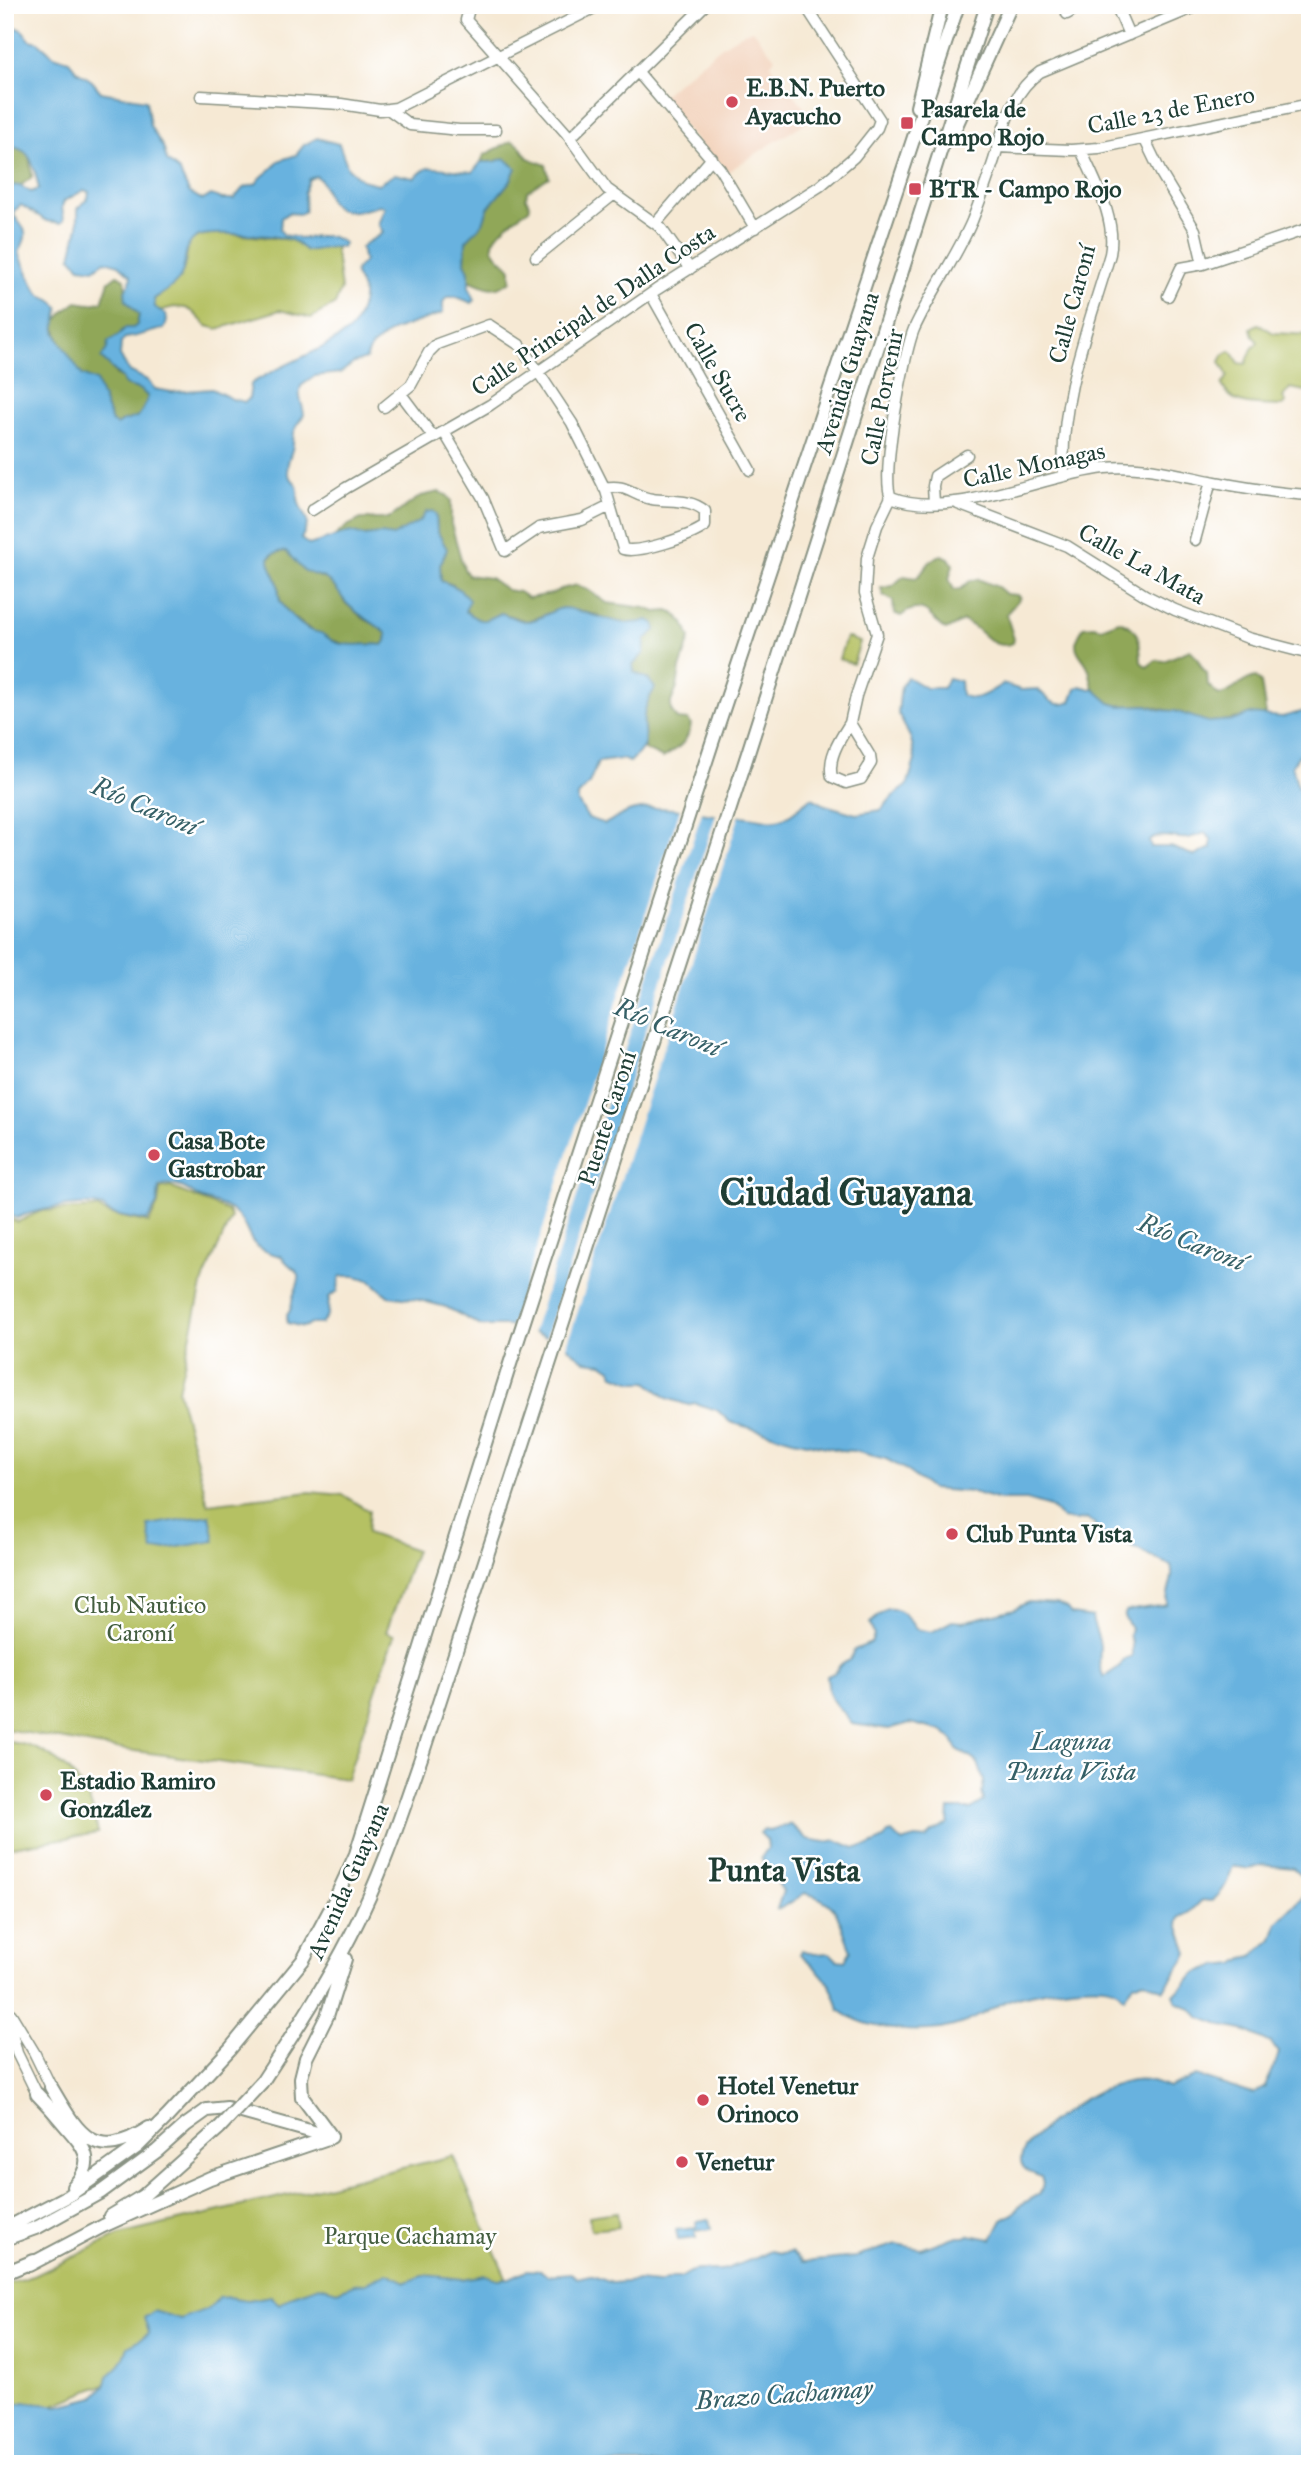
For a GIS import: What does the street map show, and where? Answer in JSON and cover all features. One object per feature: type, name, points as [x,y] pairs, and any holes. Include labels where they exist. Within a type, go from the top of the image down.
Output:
[{"type":"main road","points":[[907,161],[913,122],[943,5]]},
{"type":"main road","name":"Avenida Guayana","points":[[712,743],[958,5]]},
{"type":"main road","name":"Avenida Guayana","points":[[748,753],[987,5]]},
{"type":"main road","points":[[933,170],[958,124],[1011,5]]},
{"type":"main road","name":"Puente Caroní","points":[[510,1364],[712,743]]},
{"type":"main road","name":"Puente Caroní","points":[[546,1376],[748,753]]},
{"type":"main road","name":"Avenida Guayana","points":[[5,2230],[68,2196],[138,2146],[230,2049],[303,1960],[356,1854],[510,1364]]},
{"type":"main road","name":"Avenida Guayana","points":[[5,2273],[29,2264],[143,2196],[219,2128],[262,2082],[324,1987],[353,1932],[385,1861],[546,1376]]},
{"type":"main road","points":[[331,2137],[302,2097],[301,2078],[306,2058],[327,2017],[353,1932]]},
{"type":"main road","points":[[51,2087],[73,2125],[95,2141],[108,2145],[132,2139],[167,2117]]},
{"type":"main road","points":[[37,2094],[83,2145],[87,2167],[73,2187],[41,2210]]},
{"type":"main road","points":[[5,2239],[38,2227],[101,2192],[158,2151],[207,2110],[227,2108],[331,2137]]},
{"type":"main road","points":[[29,2264],[103,2226],[210,2178],[331,2137]]},
{"type":"street","points":[[470,5],[466,20],[570,138],[613,195],[656,223],[690,270]]},
{"type":"street","points":[[570,138],[705,5]]},
{"type":"street","points":[[808,9],[819,5]]},
{"type":"street","points":[[1067,14],[1082,5]]},
{"type":"street","points":[[1116,5],[1129,35],[1200,5]]},
{"type":"street","points":[[201,96],[388,109],[416,99],[597,6]]},
{"type":"street","name":"Calle Principal de Dalla Costa","points":[[312,510],[345,488],[490,405],[651,294],[820,186],[845,166],[880,123],[808,9]]},
{"type":"street","name":"Calle Porvenir","points":[[891,497],[887,478],[889,452],[910,339],[969,228],[1007,117],[1019,94],[1040,72],[1129,35]]},
{"type":"street","points":[[637,71],[712,158],[755,228]]},
{"type":"street","name":"Calle 23 de Enero","points":[[997,147],[1081,150],[1145,140],[1310,104]]},
{"type":"street","points":[[388,109],[410,125],[459,130],[496,130]]},
{"type":"street","points":[[1145,140],[1162,175],[1195,230],[1203,264]]},
{"type":"street","name":"Calle Caroní","points":[[1064,475],[1065,429],[1076,364],[1110,254],[1112,236],[1081,150]]},
{"type":"street","points":[[656,223],[712,158]]},
{"type":"street","points":[[536,257],[613,195]]},
{"type":"street","points":[[1168,296],[1181,268],[1203,264],[1310,228]]},
{"type":"street","name":"Calle Sucre","points":[[651,294],[750,470]]},
{"type":"street","points":[[384,407],[415,379],[429,352],[437,344],[489,325],[521,346],[572,423],[604,488],[621,546],[633,551],[679,538],[705,526],[705,511],[695,504],[651,499],[623,486],[604,488]]},
{"type":"street","points":[[401,394],[434,438]]},
{"type":"street","points":[[444,432],[487,505],[505,551],[539,528],[582,520],[610,506]]},
{"type":"street","points":[[934,503],[935,476],[967,455]]},
{"type":"street","name":"Calle Monagas","points":[[891,497],[957,503],[1064,475],[1105,468],[1133,467],[1246,488],[1310,495]]},
{"type":"street","points":[[1195,540],[1211,481]]},
{"type":"street","points":[[850,723],[870,755],[871,763],[861,779],[846,783],[832,777],[831,771],[835,751],[850,723],[877,634],[865,593],[867,558],[891,497]]},
{"type":"street","name":"Calle La Mata","points":[[957,503],[1067,547],[1145,595],[1175,610],[1248,638],[1310,654]]},
{"type":"street","points":[[6,2006],[34,2052],[51,2087]]},
{"type":"street","points":[[6,2006],[17,2053],[37,2094]]},
{"type":"shaded area","name":"E.B.N. Puerto Ayacucho","points":[[753,30],[775,58],[771,64],[772,68],[811,119],[724,174],[660,97],[722,46]]},
{"type":"green space","points":[[512,141],[519,145],[528,158],[546,165],[549,177],[527,191],[529,209],[496,237],[493,248],[511,269],[511,281],[490,288],[469,280],[465,262],[466,241],[483,223],[488,208],[511,180],[505,158],[494,162],[481,162],[484,155]]},
{"type":"green space","points":[[5,146],[18,146],[29,155],[32,177],[20,186],[11,186],[5,191]]},
{"type":"green space","points":[[207,234],[292,240],[321,249],[329,245],[335,246],[341,289],[335,304],[311,318],[280,310],[218,329],[207,326],[186,308],[174,307],[159,311],[155,307],[154,299],[180,278],[192,240]]},
{"type":"green space","points":[[117,275],[125,279],[126,300],[139,315],[137,325],[125,328],[108,342],[110,365],[125,385],[142,390],[148,397],[137,418],[116,425],[112,422],[96,381],[83,375],[73,363],[63,348],[56,326],[61,316],[77,302],[102,302],[109,281]]},
{"type":"green space","points":[[1258,324],[1274,333],[1310,335],[1310,392],[1290,388],[1283,397],[1286,403],[1283,406],[1240,402],[1233,399],[1222,385],[1228,376],[1220,362],[1223,355],[1230,351],[1239,363],[1246,364],[1258,342],[1251,328]]},
{"type":"green space","points":[[439,492],[447,495],[451,501],[451,524],[468,575],[490,578],[507,590],[519,592],[528,598],[577,585],[607,603],[656,612],[668,611],[684,623],[690,638],[671,702],[671,710],[677,719],[688,720],[691,724],[688,736],[681,744],[663,758],[644,749],[645,711],[655,688],[648,679],[634,672],[633,665],[644,653],[645,640],[656,630],[648,620],[637,624],[608,622],[598,615],[562,608],[527,621],[501,613],[486,621],[474,619],[465,609],[454,585],[441,581],[440,565],[447,549],[437,531],[436,515],[426,512],[420,521],[393,536],[335,536],[361,519],[388,519],[421,496]]},
{"type":"green space","points":[[286,551],[305,571],[328,580],[341,594],[344,602],[364,619],[380,627],[387,634],[383,645],[350,645],[332,640],[295,618],[280,601],[278,583],[268,563],[272,555]]},
{"type":"green space","points":[[942,555],[949,558],[953,565],[949,579],[954,590],[978,579],[998,587],[1006,594],[1020,598],[1007,613],[1013,643],[1005,645],[992,642],[963,621],[946,630],[922,610],[911,610],[901,616],[894,613],[893,601],[883,595],[881,588],[892,586],[904,576],[916,578],[934,559]]},
{"type":"green space","points":[[1119,621],[1135,632],[1141,662],[1147,667],[1156,660],[1164,661],[1190,650],[1207,673],[1208,685],[1219,695],[1256,677],[1261,683],[1266,715],[1212,722],[1152,706],[1120,705],[1101,698],[1095,691],[1088,666],[1077,650],[1076,642],[1083,627],[1101,628]]},
{"type":"green space","points":[[846,637],[860,642],[853,664],[839,659]]},
{"type":"green space","name":"Club Nautico Caroní","points":[[170,1187],[228,1211],[231,1218],[203,1281],[178,1390],[208,1504],[310,1492],[343,1495],[369,1511],[367,1533],[416,1550],[386,1632],[394,1635],[347,1779],[104,1747],[5,1729],[5,1217],[18,1222],[41,1211],[97,1208],[109,1214],[149,1223],[158,1204],[160,1189]]},
{"type":"green space","name":"Estadio Ramiro González","points":[[5,1742],[33,1747],[68,1770],[85,1793],[94,1812],[98,1833],[5,1848]]},
{"type":"green space","name":"Parque Cachamay","points":[[453,2156],[513,2293],[247,2326],[15,2421],[5,2422],[5,2284],[36,2275],[119,2235]]},
{"type":"green space","points":[[617,2212],[619,2227],[591,2230],[589,2216]]},
{"type":"water","points":[[5,11],[14,26],[23,31],[30,40],[38,42],[54,56],[69,61],[101,92],[146,100],[150,126],[164,149],[167,161],[179,171],[189,192],[203,200],[211,195],[234,199],[243,188],[256,184],[278,161],[296,155],[304,145],[317,138],[339,144],[348,168],[362,180],[378,184],[395,174],[414,178],[430,168],[473,172],[481,162],[494,162],[505,158],[516,168],[511,180],[488,208],[483,223],[466,241],[465,262],[469,272],[469,287],[475,300],[472,303],[457,297],[447,297],[443,302],[443,313],[394,330],[371,347],[366,359],[354,363],[340,373],[315,376],[301,386],[300,397],[304,415],[295,429],[287,469],[297,486],[298,501],[307,520],[301,539],[309,545],[350,532],[364,536],[393,536],[420,521],[426,512],[432,511],[436,514],[437,531],[447,549],[440,565],[441,581],[464,594],[469,601],[465,611],[479,620],[486,620],[501,613],[524,621],[532,620],[564,608],[616,621],[632,623],[648,620],[654,623],[656,630],[645,640],[644,653],[633,665],[634,672],[648,679],[655,688],[645,711],[644,744],[630,762],[622,759],[598,762],[589,784],[578,796],[578,802],[588,818],[605,824],[631,811],[657,808],[772,821],[786,817],[812,798],[825,805],[856,814],[881,810],[893,796],[907,786],[915,760],[911,739],[898,713],[901,686],[907,677],[926,688],[943,688],[948,678],[960,681],[961,695],[972,698],[1003,684],[1021,690],[1038,689],[1056,704],[1071,702],[1080,686],[1095,690],[1110,703],[1120,706],[1147,705],[1208,722],[1235,720],[1251,714],[1282,717],[1305,711],[1310,713],[1310,747],[1302,751],[1292,765],[1298,788],[1307,793],[1310,790],[1310,2464],[5,2464],[5,2407],[24,2402],[59,2406],[94,2397],[124,2358],[128,2347],[149,2333],[144,2318],[154,2311],[181,2319],[206,2309],[218,2298],[228,2297],[247,2300],[271,2296],[279,2304],[293,2295],[320,2286],[337,2291],[354,2284],[366,2283],[387,2273],[406,2282],[426,2275],[462,2279],[485,2275],[498,2279],[510,2278],[527,2270],[541,2271],[547,2275],[571,2273],[577,2278],[590,2275],[612,2283],[658,2283],[681,2278],[693,2271],[723,2270],[771,2251],[791,2252],[803,2262],[856,2257],[896,2244],[921,2249],[954,2237],[969,2235],[992,2239],[1002,2220],[1013,2214],[1020,2205],[1040,2194],[1043,2183],[1041,2177],[1026,2170],[1021,2161],[1030,2142],[1051,2122],[1096,2093],[1132,2081],[1146,2081],[1169,2088],[1196,2076],[1253,2094],[1265,2087],[1279,2052],[1270,2043],[1247,2031],[1199,2017],[1193,2010],[1177,2002],[1174,1995],[1197,1972],[1235,1964],[1253,1956],[1272,1939],[1277,1923],[1304,1893],[1302,1876],[1293,1868],[1263,1865],[1249,1869],[1233,1866],[1219,1894],[1211,1901],[1202,1900],[1189,1913],[1180,1917],[1178,1924],[1188,1953],[1164,1990],[1143,1980],[1134,1984],[1124,1997],[1117,1990],[1095,1986],[1045,1991],[1006,2001],[963,2023],[933,2030],[899,2030],[851,2017],[839,2010],[834,1993],[825,1979],[800,1954],[802,1950],[814,1954],[830,1953],[837,1960],[845,1961],[851,1950],[837,1914],[826,1902],[805,1893],[777,1909],[783,1891],[761,1858],[768,1848],[767,1840],[760,1833],[790,1824],[807,1839],[825,1842],[836,1840],[855,1848],[869,1846],[892,1832],[902,1842],[916,1838],[926,1839],[948,1824],[949,1809],[971,1809],[984,1801],[984,1780],[978,1763],[956,1748],[952,1739],[942,1731],[910,1723],[889,1729],[852,1724],[832,1699],[827,1676],[850,1660],[854,1650],[871,1643],[874,1636],[870,1623],[887,1609],[900,1612],[916,1629],[932,1632],[952,1621],[962,1622],[1014,1609],[1028,1602],[1057,1604],[1066,1607],[1071,1614],[1092,1617],[1100,1644],[1100,1665],[1104,1677],[1119,1667],[1124,1659],[1132,1656],[1129,1635],[1131,1628],[1124,1617],[1126,1612],[1167,1605],[1171,1566],[1100,1534],[1094,1523],[1087,1519],[1062,1519],[1050,1507],[1026,1500],[1000,1500],[972,1492],[931,1489],[886,1459],[793,1440],[730,1422],[717,1410],[667,1398],[647,1382],[633,1382],[614,1375],[611,1369],[602,1363],[585,1361],[563,1344],[529,1330],[508,1326],[481,1326],[446,1307],[388,1296],[370,1280],[341,1276],[338,1291],[329,1297],[328,1314],[321,1324],[303,1327],[287,1323],[287,1315],[299,1279],[297,1272],[281,1256],[268,1252],[253,1242],[244,1224],[231,1210],[178,1186],[159,1187],[157,1204],[147,1221],[117,1216],[103,1207],[91,1205],[34,1212],[17,1218],[5,1214],[5,191],[11,185],[31,192],[39,189],[31,159],[22,150],[5,146]],"holes":[[[316,176],[323,184],[330,201],[339,209],[353,211],[379,205],[385,207],[378,224],[383,232],[361,248],[364,262],[355,274],[363,297],[354,325],[335,340],[251,384],[249,399],[245,402],[212,389],[172,392],[155,389],[147,380],[129,371],[120,356],[121,343],[125,338],[164,329],[166,315],[155,307],[154,299],[180,278],[186,252],[195,238],[213,234],[243,234],[286,239],[306,251],[342,247],[344,243],[333,237],[298,238],[284,235],[280,230],[281,218],[288,213],[300,214],[305,211],[304,192],[309,179]],[[84,190],[89,192],[88,198],[78,209],[78,227],[71,257],[80,267],[94,269],[105,261],[119,265],[131,276],[125,291],[126,300],[139,315],[137,325],[125,328],[108,342],[101,358],[122,378],[125,385],[141,390],[148,397],[138,416],[116,425],[112,422],[96,381],[82,375],[59,340],[55,331],[59,308],[38,293],[19,251],[25,233],[14,216],[15,210],[21,205],[47,221],[61,223],[64,220],[64,201]],[[286,551],[302,569],[329,581],[348,605],[387,634],[383,645],[341,644],[299,623],[280,601],[278,585],[269,563],[271,555]],[[1205,833],[1211,839],[1211,848],[1195,856],[1171,847],[1151,847],[1149,841],[1163,836],[1188,838]]]},
{"type":"water","points":[[210,1515],[215,1541],[153,1551],[148,1525]]},
{"type":"water","points":[[709,2219],[711,2229],[695,2231],[696,2238],[678,2240],[676,2230],[697,2228],[697,2221]]},
{"type":"pier","points":[[681,806],[703,809],[532,1335],[510,1330]]},
{"type":"pier","points":[[717,812],[740,814],[565,1351],[545,1341]]},
{"type":"place","name":"E.B.N. Puerto Ayacucho","points":[[732,102]]},
{"type":"place","name":"Pasarela de Campo Rojo","points":[[907,123]]},
{"type":"place","name":"BTR - Campo Rojo","points":[[915,189]]},
{"type":"place","name":"Casa Bote Gastrobar","points":[[154,1155]]},
{"type":"place","name":"Club Punta Vista","points":[[952,1534]]},
{"type":"place","name":"Estadio Ramiro González","points":[[46,1795]]},
{"type":"place","name":"Hotel Venetur Orinoco","points":[[703,2100]]},
{"type":"place","name":"Venetur","points":[[682,2162]]},
{"type":"district","name":"Ciudad Guayana","points":[[846,1192]]},
{"type":"district","name":"Punta Vista","points":[[784,1870]]},
{"type":"water label","name":"Río Caroní","points":[[145,806]]},
{"type":"water label","name":"Río Caroní","points":[[668,1027]]},
{"type":"water label","name":"Río Caroní","points":[[1192,1242]]},
{"type":"water label","name":"Laguna Punta Vista","points":[[1071,1756]]},
{"type":"water label","name":"Brazo Cachamay","points":[[784,2394]]}]
